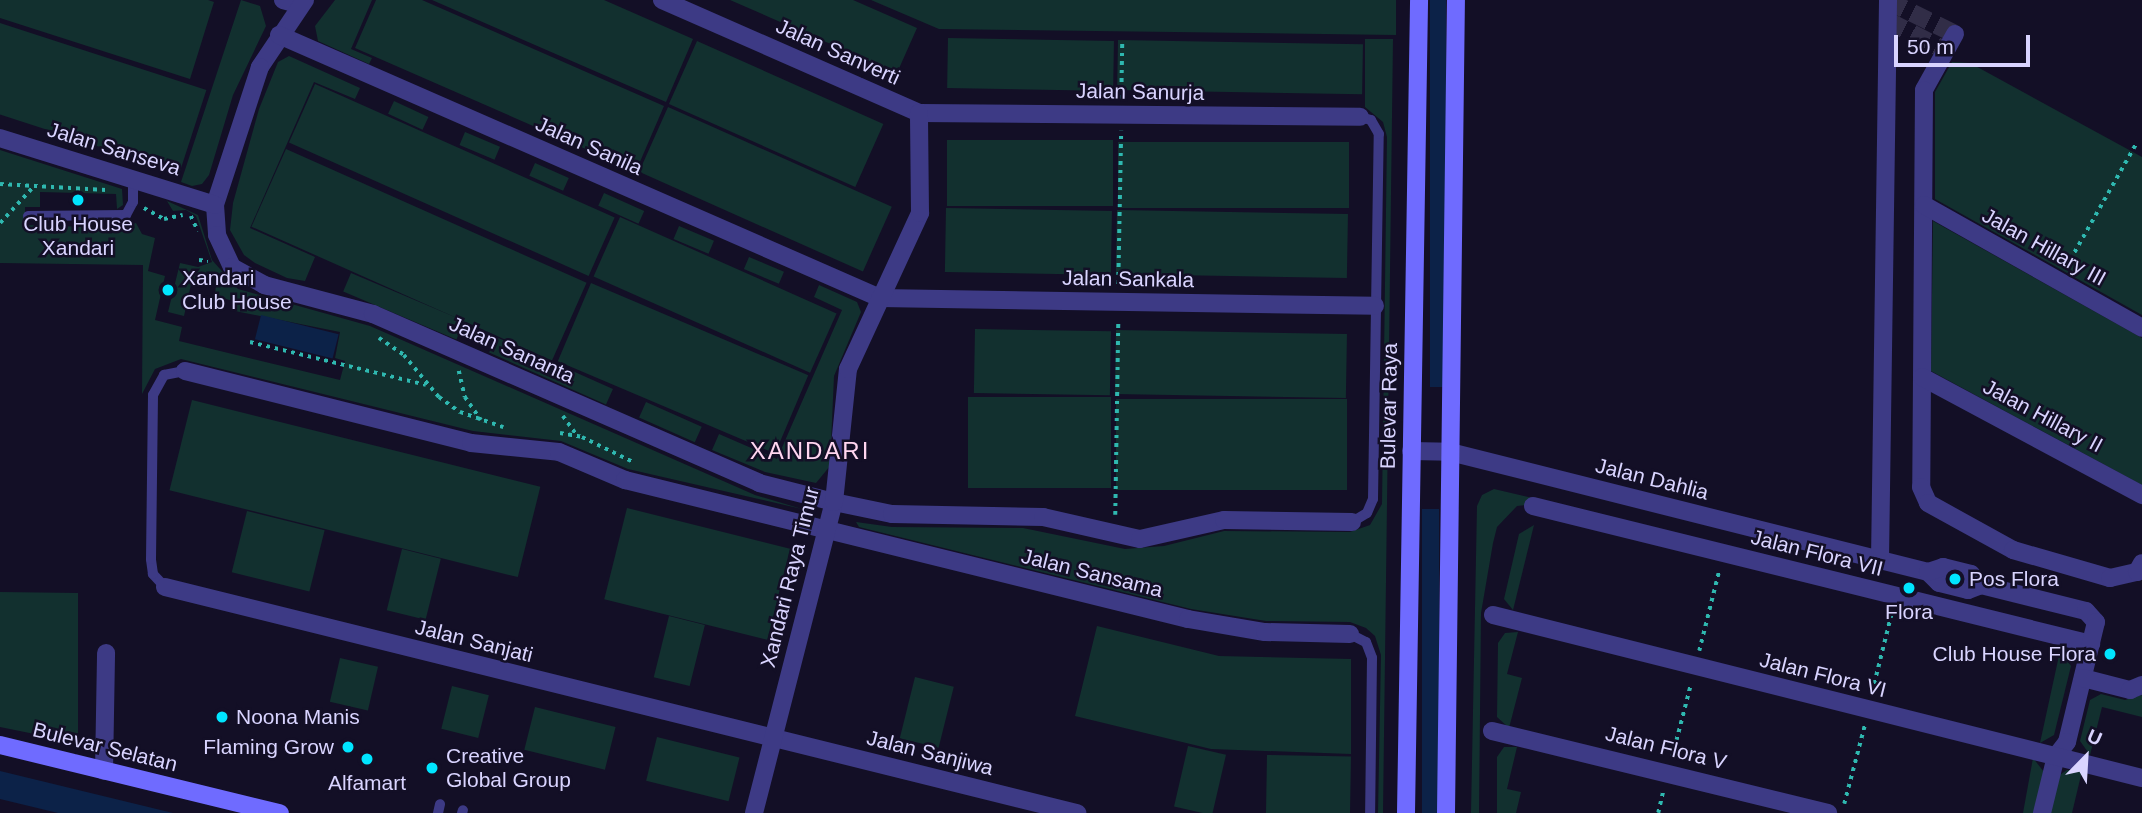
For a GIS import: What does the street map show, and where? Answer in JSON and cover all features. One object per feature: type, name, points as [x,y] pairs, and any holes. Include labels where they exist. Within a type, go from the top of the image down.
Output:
[{"type":"street","points":[[215,205],[247,99],[279,35],[303,3],[283,0]]},
{"type":"street","name":"Jalan Sanverti","points":[[662,0],[919,113]]},
{"type":"street","name":"Bulevar Raya","points":[[1406,813],[1419,0]]},
{"type":"street","points":[[1446,813],[1456,0]]},
{"type":"street","points":[[1880,560],[1888,0]]},
{"type":"street","points":[[1955,34],[1924,90],[1921,487],[1928,503],[2013,550],[2109,578],[2140,568]]},
{"type":"street","name":"Jalan Sanila","points":[[279,35],[880,298]]},
{"type":"street","name":"Jalan Sanurja","points":[[919,113],[1360,117]]},
{"type":"street","name":"Xandari Raya Timur","points":[[754,813],[834,502],[848,369],[920,213],[919,113]]},
{"type":"street","name":"Jalan Sanseva","points":[[0,138],[133,186],[215,205]]},
{"type":"street","name":"Jalan Sananta","points":[[215,205],[217,235],[232,268],[264,285],[373,314],[759,483],[834,502]]},
{"type":"street","name":"Jalan Hillary III","points":[[1924,205],[2142,328]]},
{"type":"street","name":"Jalan Sankala","points":[[880,298],[1375,306]]},
{"type":"street","points":[[184,371],[471,443],[559,452],[654,488],[826,531]]},
{"type":"street","name":"Jalan Hillary II","points":[[1922,377],[2142,495]]},
{"type":"street","name":"Jalan Dahlia","points":[[1411,450],[1450,452],[1928,572],[1939,583],[1971,574],[1981,584],[2091,613],[2096,622],[2091,644]]},
{"type":"street","name":"Jalan Sansama","points":[[834,502],[892,514],[1043,517],[1140,538],[1224,520],[1352,522]]},
{"type":"street","name":"Jalan Flora VII","points":[[1533,506],[2091,644]]},
{"type":"street","name":"Jalan Sansama","points":[[826,531],[1227,628],[1350,634]]},
{"type":"street","name":"Jalan Sanjati","points":[[164,587],[772,738]]},
{"type":"street","name":"Jalan Flora VI","points":[[1493,615],[2142,778]]},
{"type":"street","points":[[2042,813],[2056,756],[2067,742],[2091,644]]},
{"type":"street","points":[[104,771],[106,653]]},
{"type":"street","points":[[2083,678],[2130,690],[2142,685]]},
{"type":"street","name":"Jalan Flora V","points":[[1492,731],[1828,813]]},
{"type":"street","name":"Jalan Sanjiwa","points":[[772,738],[1077,813]]},
{"type":"street","name":"Bulevar Selatan","points":[[0,746],[280,813]]},
{"type":"lane","points":[[1352,522],[1367,513],[1373,499],[1378,134],[1371,120],[1360,117]]},
{"type":"lane","points":[[28,216],[125,215],[133,186]]},
{"type":"lane","points":[[164,587],[153,573],[151,559],[153,395],[164,375],[184,371]]},
{"type":"lane","points":[[1350,634],[1366,642],[1372,658],[1370,813]]},
{"type":"path","points":[[2058,281],[2137,142]]},
{"type":"path","points":[[0,184],[133,186],[152,216],[194,218],[201,237]]},
{"type":"path","points":[[0,223],[36,185]]},
{"type":"path","points":[[206,253],[214,268]]},
{"type":"path","points":[[199,260],[208,261]]},
{"type":"path","points":[[368,330],[404,355],[428,385],[460,412],[513,429]]},
{"type":"path","points":[[250,342],[428,385]]},
{"type":"path","points":[[460,352],[459,382],[482,421]]},
{"type":"path","points":[[552,432],[582,437],[614,451],[645,473],[654,488]]},
{"type":"green space","points":[[0,0],[214,2],[190,79],[0,18]]},
{"type":"green space","points":[[241,0],[260,6],[266,26],[233,95],[209,175],[202,184],[192,186],[181,182]]},
{"type":"green space","points":[[335,0],[372,0],[351,49],[372,58],[369,64],[318,41],[315,26]]},
{"type":"green space","points":[[376,0],[422,0],[664,106],[636,171],[355,48]]},
{"type":"green space","points":[[432,0],[604,0],[693,39],[666,102]]},
{"type":"green space","points":[[730,0],[853,0],[917,28],[897,73]]},
{"type":"green space","points":[[871,0],[1396,0],[1396,35],[939,29]]},
{"type":"green space","points":[[0,23],[206,90],[179,173],[0,114]]},
{"type":"green space","points":[[948,38],[1114,41],[1113,91],[947,88]]},
{"type":"green space","points":[[1365,39],[1393,39],[1383,813],[1378,813],[1381,655],[1375,636],[1366,628],[1350,622],[1266,621],[1191,609],[859,527],[856,522],[892,527],[1023,528],[1125,549],[1164,546],[1224,531],[1350,532],[1370,525],[1382,504],[1387,137],[1383,122],[1365,107]]},
{"type":"green space","points":[[1118,40],[1363,44],[1362,94],[1117,90]]},
{"type":"green space","points":[[697,41],[883,124],[855,187],[669,104]]},
{"type":"green space","points":[[289,56],[360,88],[355,99],[314,82],[250,228],[315,257],[305,281],[287,278],[255,263],[244,255],[230,230],[233,203],[259,109],[278,62]]},
{"type":"green space","points":[[1952,62],[1970,63],[2142,157],[2142,315],[1935,199],[1935,92]]},
{"type":"green space","points":[[315,84],[615,217],[589,276],[289,142]]},
{"type":"green space","points":[[394,101],[428,117],[423,130],[388,114]]},
{"type":"green space","points":[[668,107],[892,207],[863,272],[639,172]]},
{"type":"green space","points":[[465,132],[500,147],[495,160],[460,145]]},
{"type":"green space","points":[[947,140],[1113,140],[1113,206],[947,206]]},
{"type":"green space","points":[[1118,142],[1349,142],[1349,208],[1118,208]]},
{"type":"green space","points":[[286,149],[587,283],[552,360],[251,227]]},
{"type":"green space","points":[[0,150],[122,189],[123,205],[117,209],[116,194],[40,192],[40,207],[25,207],[25,225],[120,228],[136,223],[142,234],[155,238],[148,271],[165,276],[155,320],[182,327],[179,341],[340,380],[345,361],[335,358],[340,332],[235,311],[237,302],[215,296],[216,284],[192,280],[184,316],[168,312],[180,263],[198,267],[212,262],[196,216],[186,210],[173,211],[167,201],[198,215],[212,260],[238,289],[370,326],[755,495],[802,509],[628,469],[561,441],[473,431],[181,359],[155,369],[142,394],[143,265],[0,263]]},
{"type":"green space","points":[[535,163],[569,178],[563,191],[529,176]]},
{"type":"green space","points":[[604,193],[644,211],[639,224],[598,206]]},
{"type":"green space","points":[[946,208],[1112,211],[1111,275],[945,272]]},
{"type":"green space","points":[[1117,210],[1348,214],[1347,278],[1116,274]]},
{"type":"green space","points":[[620,217],[837,313],[810,373],[594,276]]},
{"type":"green space","points":[[1933,221],[2142,338],[2142,485],[1931,371]]},
{"type":"green space","points":[[679,226],[714,241],[709,254],[674,239]]},
{"type":"green space","points":[[749,257],[784,272],[779,284],[744,269]]},
{"type":"green space","points":[[351,273],[464,321],[456,339],[343,291]]},
{"type":"green space","points":[[591,283],[808,375],[775,453],[558,361]]},
{"type":"green space","points":[[819,285],[857,302],[861,312],[834,376],[830,466],[816,483],[765,472],[712,450],[719,434],[777,459],[842,310],[814,297]]},
{"type":"green space","points":[[975,329],[1111,331],[1110,395],[974,393]]},
{"type":"green space","points":[[1116,330],[1347,334],[1346,398],[1115,394]]},
{"type":"green space","points":[[496,337],[613,389],[606,405],[489,353]]},
{"type":"green space","points":[[968,397],[1111,397],[1111,488],[968,488]]},
{"type":"green space","points":[[1116,399],[1347,399],[1347,490],[1116,490]]},
{"type":"green space","points":[[192,400],[540,487],[518,577],[170,490]]},
{"type":"green space","points":[[646,402],[702,427],[695,442],[639,418]]},
{"type":"green space","points":[[1494,489],[1549,502],[1517,506],[1497,527],[1481,613],[1479,813],[1471,813],[1477,506],[1482,495]]},
{"type":"green space","points":[[627,508],[790,549],[767,640],[604,599]]},
{"type":"green space","points":[[247,511],[325,530],[309,591],[232,572]]},
{"type":"green space","points":[[1534,525],[1513,610],[1504,599],[1519,534]]},
{"type":"green space","points":[[402,549],[441,559],[426,620],[387,610]]},
{"type":"green space","points":[[0,592],[78,593],[78,733],[69,741],[0,727]]},
{"type":"green space","points":[[669,616],[705,625],[690,686],[654,677]]},
{"type":"green space","points":[[1097,626],[1219,656],[1351,659],[1351,754],[1211,749],[1075,716]]},
{"type":"green space","points":[[1518,632],[1507,674],[1522,678],[1509,728],[1497,717],[1498,643],[1505,633]]},
{"type":"green space","points":[[2060,651],[2071,666],[2054,735],[2040,743]]},
{"type":"green space","points":[[340,658],[378,667],[368,711],[330,702]]},
{"type":"green space","points":[[915,677],[954,687],[939,748],[900,738]]},
{"type":"green space","points":[[452,686],[489,695],[478,738],[441,729]]},
{"type":"green space","points":[[2101,694],[2125,700],[2142,695],[2142,717],[2102,707],[2090,755],[2080,741],[2090,700]]},
{"type":"green space","points":[[535,707],[616,727],[605,770],[524,750]]},
{"type":"green space","points":[[657,737],[739,758],[729,801],[646,781]]},
{"type":"green space","points":[[1188,746],[1226,755],[1213,813],[1174,806]]},
{"type":"green space","points":[[1504,747],[1517,747],[1507,789],[1521,792],[1516,813],[1497,813],[1497,757]]},
{"type":"green space","points":[[1267,755],[1351,756],[1350,813],[1266,813]]},
{"type":"green space","points":[[2033,758],[2044,772],[2034,813],[2023,813]]},
{"type":"green space","points":[[2067,770],[2082,771],[2072,813],[2049,813],[2058,776]]},
{"type":"water","points":[[1430,0],[1446,0],[1446,387],[1430,387]]},
{"type":"water","points":[[261,315],[339,334],[333,359],[255,339]]},
{"type":"water","points":[[1422,509],[1439,509],[1439,813],[1422,813]]},
{"type":"water","points":[[0,771],[173,813],[58,813],[0,799]]},
{"type":"tunnel","points":[[1888,1],[1955,34]]},
{"type":"tunnel","points":[[1888,21],[1946,51]]},
{"type":"place","name":"Club House Xandari","points":[[78,200]]},
{"type":"place","name":"Xandari Club House","points":[[168,290]]},
{"type":"place","name":"Pos Flora","points":[[1955,579]]},
{"type":"place","name":"Flora","points":[[1909,588]]},
{"type":"place","name":"Club House Flora","points":[[2110,654]]},
{"type":"place","name":"Noona Manis","points":[[222,717]]},
{"type":"place","name":"Flaming Grow","points":[[348,747]]},
{"type":"place","name":"Alfamart","points":[[367,759]]},
{"type":"place","name":"Creative Global Group","points":[[432,768]]},
{"type":"district","name":"XANDARI","points":[[810,451]]}]
